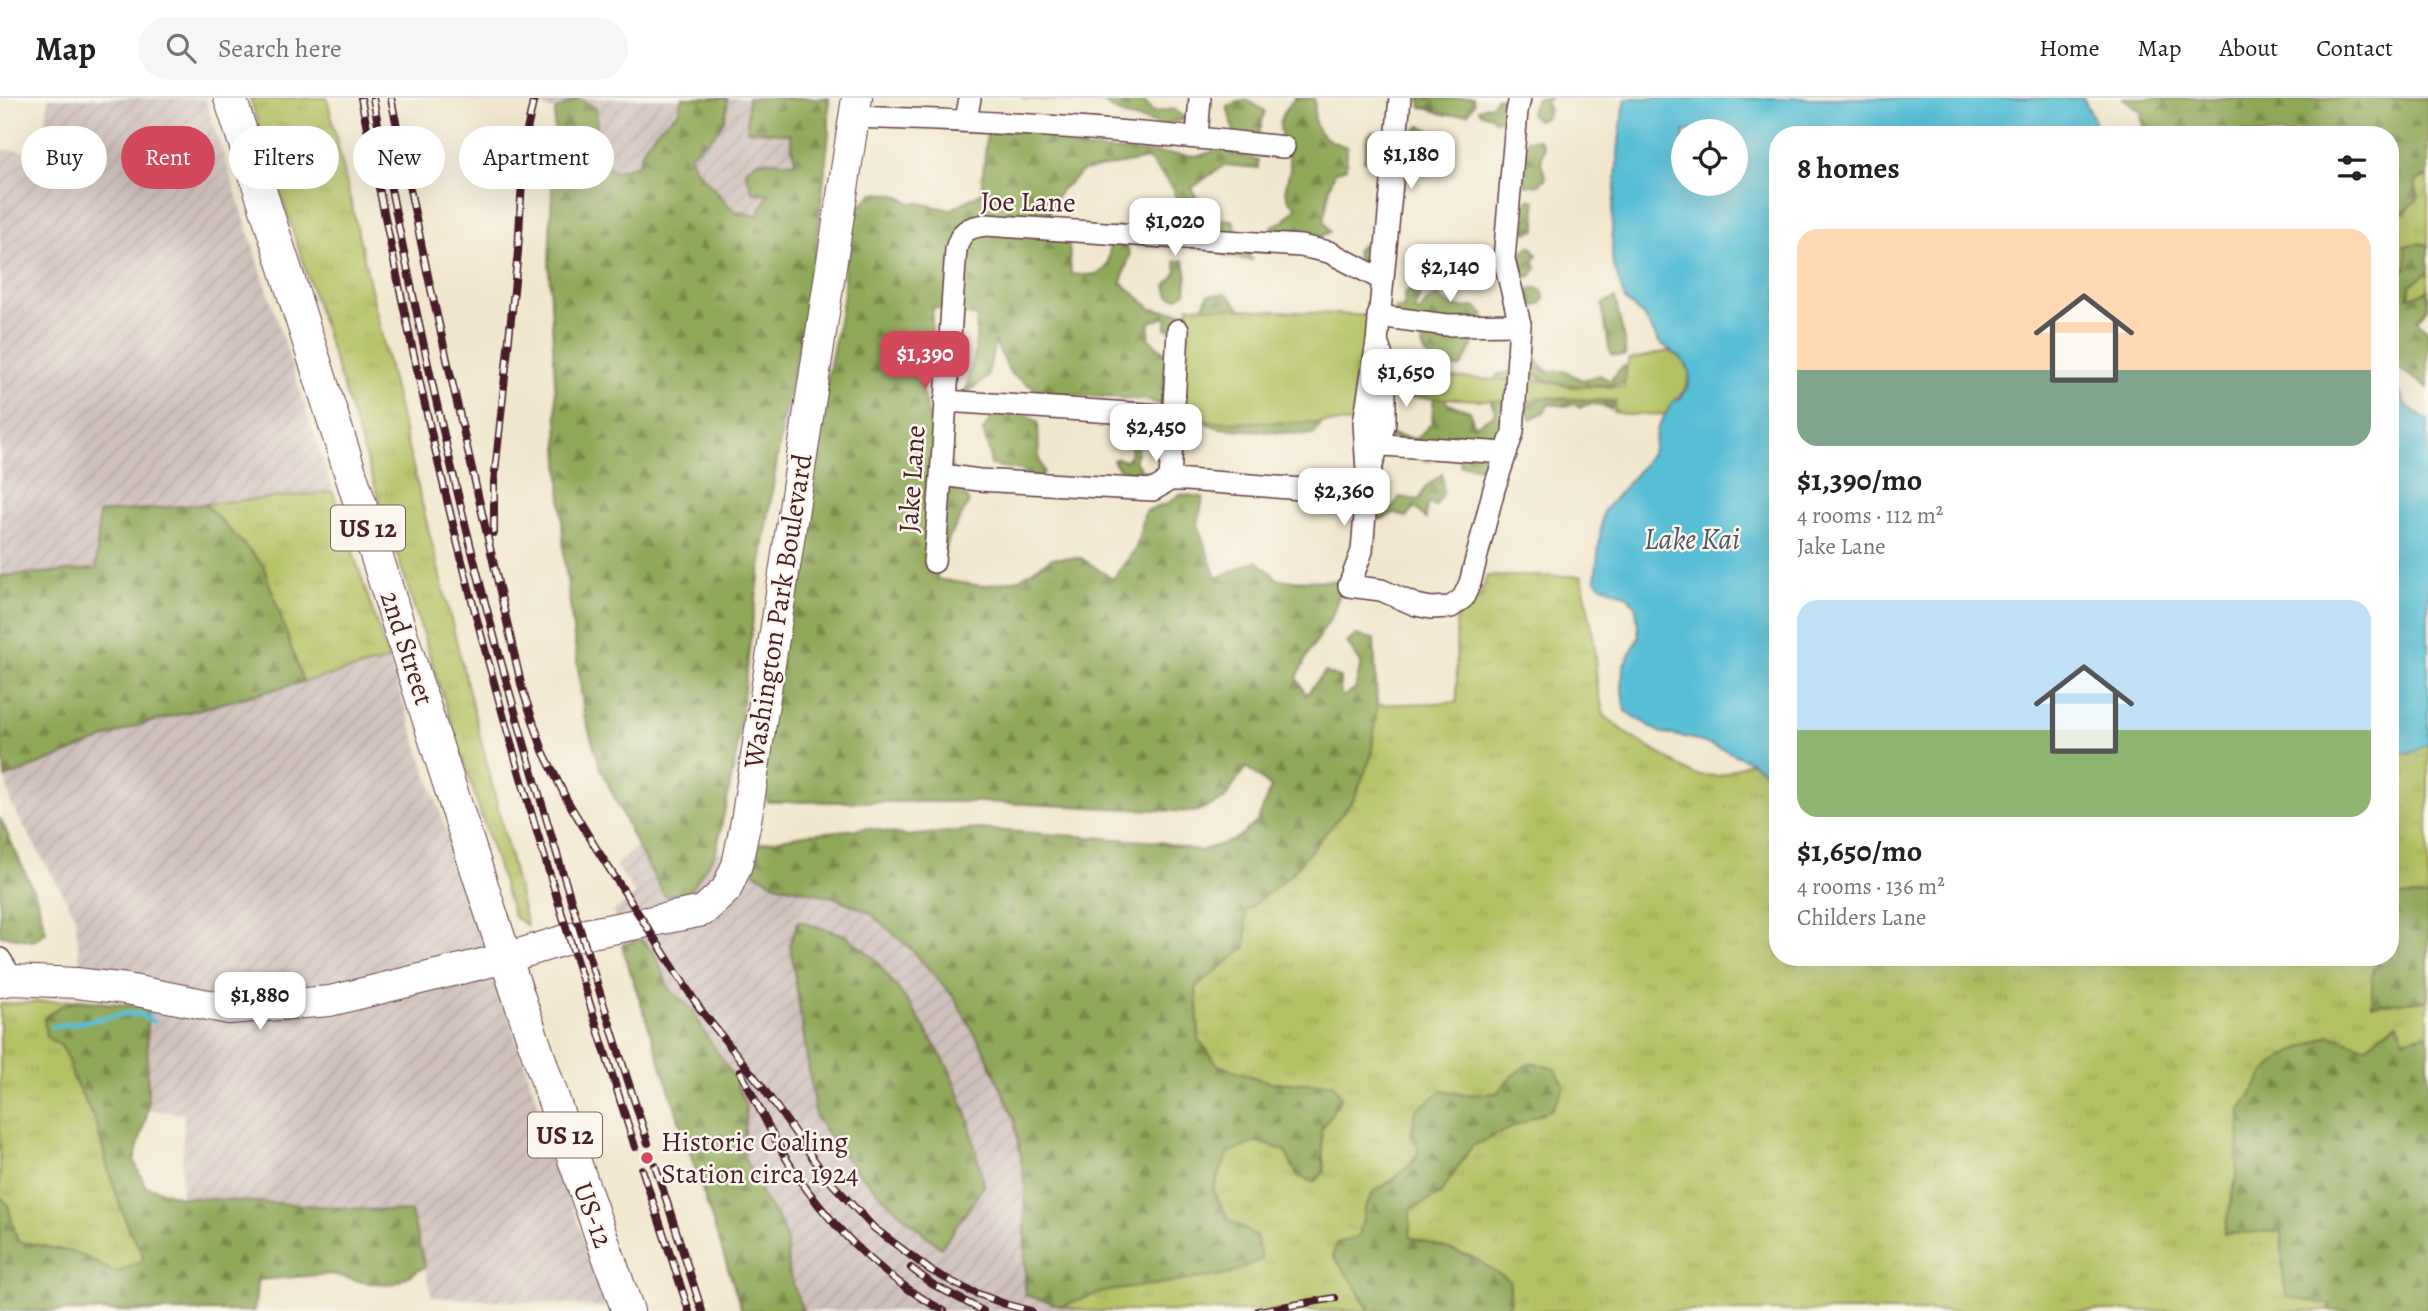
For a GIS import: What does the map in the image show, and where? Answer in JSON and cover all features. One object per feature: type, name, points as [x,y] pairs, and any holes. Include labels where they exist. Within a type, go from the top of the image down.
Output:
[{"type":"main road","name":"2nd Street","points":[[230,98],[506,958]]},
{"type":"main road","name":"US-12","points":[[506,958],[583,1189],[628,1311]]},
{"type":"street","points":[[966,120],[970,98]]},
{"type":"street","points":[[1197,137],[1200,98]]},
{"type":"street","points":[[1400,98],[1378,316],[1377,342],[1385,365],[1384,423],[1372,444],[1362,551],[1349,586],[1381,590],[1416,605],[1431,608],[1451,607],[1463,598],[1470,583],[1493,489],[1513,432],[1520,324],[1504,259],[1520,98]]},
{"type":"street","name":"Washington Park Boulevard","points":[[4,974],[127,989],[229,1009],[330,1001],[506,958],[581,935],[703,911],[726,890],[737,865],[752,780],[855,107]]},
{"type":"street","points":[[855,107],[966,120],[1197,137],[1284,147]]},
{"type":"street","name":"Joe Lane","points":[[961,233],[986,225],[1301,246],[1329,252],[1381,279]]},
{"type":"street","name":"Jake Lane","points":[[934,562],[956,250],[961,233]]},
{"type":"street","points":[[1378,316],[1447,325],[1520,324]]},
{"type":"street","points":[[1170,480],[1178,330]]},
{"type":"street","points":[[945,401],[1175,416]]},
{"type":"street","points":[[1372,444],[1506,453]]},
{"type":"street","points":[[942,475],[979,480],[1153,490],[1170,480],[1367,486]]},
{"type":"shaded area","points":[[49,98],[205,98],[214,126],[121,126],[121,189],[215,189],[215,129],[229,172],[229,189],[235,189],[333,492],[100,513],[96,569],[0,576],[0,149],[21,151],[21,189],[107,189],[107,126],[44,126]]},
{"type":"shaded area","points":[[578,98],[555,111],[525,100]]},
{"type":"shaded area","points":[[579,98],[682,98],[678,113],[668,119],[638,165],[614,171],[614,126],[597,126],[596,108]]},
{"type":"shaded area","points":[[727,98],[748,98],[748,130],[790,134],[795,164],[760,160],[770,193],[758,216],[733,210],[695,168],[689,156],[715,135],[728,114]]},
{"type":"shaded area","points":[[389,660],[606,1307],[432,1297],[411,1212],[181,1197],[184,1114],[148,1110],[146,983],[81,970],[75,915],[11,804],[5,778],[136,726]]},
{"type":"shaded area","points":[[637,846],[665,896],[689,892],[716,852],[750,852],[756,873],[777,885],[833,897],[869,912],[912,950],[953,996],[985,1052],[1014,1118],[1025,1182],[1026,1236],[1062,1306],[1087,1311],[803,1311],[788,1270],[787,1241],[779,1220],[763,1197],[744,1157],[746,1106],[735,1079],[693,1010],[669,989],[656,955],[641,939],[622,946],[613,912],[636,895],[616,865]],"holes":[[[798,921],[874,958],[911,1006],[947,1067],[969,1120],[893,1207],[853,1167],[816,1118],[790,944]]]},
{"type":"green space","points":[[250,98],[327,98],[333,126],[259,126]]},
{"type":"green space","points":[[578,98],[596,108],[597,126],[554,126],[555,111]]},
{"type":"green space","points":[[682,98],[727,98],[725,118],[717,132],[689,156],[695,168],[733,210],[757,216],[769,194],[753,193],[745,170],[760,160],[795,163],[790,134],[747,130],[748,98],[829,98],[829,133],[813,279],[783,421],[753,618],[736,757],[716,852],[689,892],[665,896],[637,846],[601,769],[584,715],[564,558],[549,266],[552,189],[614,189],[614,171],[638,165],[652,136],[678,113]]},
{"type":"green space","points":[[1022,98],[1141,98],[1153,112],[1174,109],[1186,119],[1162,125],[1122,115],[1102,102]]},
{"type":"green space","points":[[1295,98],[1314,98],[1315,122],[1319,132],[1347,147],[1346,168],[1335,172],[1328,196],[1324,221],[1330,232],[1314,240],[1274,236],[1272,226],[1284,221],[1297,207],[1289,201],[1286,191],[1290,163],[1280,127],[1283,115]]},
{"type":"green space","points":[[1420,98],[1473,98],[1474,104],[1468,114],[1450,115],[1421,108]]},
{"type":"green space","points":[[1497,98],[1508,98],[1510,102],[1501,119],[1496,121],[1478,109],[1491,105]]},
{"type":"green space","points":[[1537,98],[1551,98],[1545,101],[1549,110],[1545,118],[1537,120],[1530,113]]},
{"type":"green space","points":[[2123,98],[2428,98],[2428,176],[2415,181],[2418,199],[2404,213],[2399,209],[2399,126],[2142,126],[2141,112]]},
{"type":"green space","points":[[1246,99],[1265,111],[1259,133],[1231,154],[1258,160],[1258,168],[1224,165],[1192,188],[1207,219],[1233,220],[1238,237],[1252,260],[1226,257],[1209,232],[1166,228],[1148,223],[1176,207],[1174,189],[1148,159],[1083,171],[1060,191],[1049,212],[1069,244],[1071,274],[1094,274],[1106,268],[1109,231],[1119,227],[1130,255],[1121,282],[1152,309],[1199,314],[1208,295],[1226,293],[1249,317],[1218,348],[1166,328],[1166,317],[1150,322],[1149,339],[1174,360],[1332,409],[1313,435],[1219,428],[1149,400],[1042,393],[1011,374],[995,342],[987,378],[964,395],[975,353],[977,317],[933,307],[930,351],[919,380],[933,430],[969,502],[949,538],[936,579],[983,586],[1019,579],[1052,558],[1081,558],[1113,579],[1136,548],[1145,511],[1167,504],[1180,494],[1203,497],[1198,526],[1216,578],[1257,561],[1279,580],[1344,581],[1332,616],[1308,654],[1297,678],[1306,695],[1325,672],[1340,678],[1341,697],[1355,690],[1361,663],[1347,643],[1356,635],[1374,639],[1377,705],[1371,757],[1354,799],[1292,873],[1246,911],[1246,947],[1196,987],[1199,1040],[1218,1065],[1271,1083],[1333,1083],[1341,1098],[1321,1130],[1324,1172],[1313,1182],[1298,1176],[1284,1150],[1257,1142],[1228,1153],[1213,1190],[1228,1219],[1256,1236],[1262,1259],[1230,1274],[1102,1292],[1062,1306],[1025,1295],[1025,1182],[1014,1118],[985,1052],[953,996],[912,950],[869,912],[833,897],[778,885],[755,873],[751,852],[757,844],[806,834],[868,828],[906,836],[978,829],[1160,842],[1200,851],[1234,840],[1257,822],[1271,787],[1246,767],[1224,800],[1195,812],[980,802],[768,802],[756,770],[815,439],[844,295],[845,221],[873,193],[894,194],[911,203],[950,210],[981,193],[987,133],[1037,130],[1060,133],[1076,148],[1200,156],[1219,149],[1234,132],[1227,106]]},
{"type":"green space","points":[[1420,126],[1430,130],[1427,145],[1416,147],[1412,134]]},
{"type":"green space","points":[[1372,131],[1384,133],[1387,150],[1383,161],[1364,160],[1367,137]]},
{"type":"green space","points":[[1539,139],[1544,146],[1541,163],[1546,178],[1539,184],[1526,186],[1522,177],[1528,161],[1521,152],[1527,140]]},
{"type":"green space","points":[[339,150],[400,415],[527,925],[514,917],[279,189],[339,189]]},
{"type":"green space","points":[[2428,176],[2428,245],[2418,243],[2412,259],[2399,271],[2399,200],[2415,181]]},
{"type":"green space","points":[[1528,199],[1535,201],[1536,230],[1525,233],[1523,222],[1529,217],[1522,207]]},
{"type":"green space","points":[[2418,243],[2428,245],[2428,272],[2410,285],[2409,297],[2428,291],[2428,308],[2417,320],[2428,331],[2428,388],[2399,369],[2399,273],[2407,268],[2405,246]]},
{"type":"green space","points":[[1361,245],[1380,249],[1377,261],[1367,267],[1357,258],[1356,251]]},
{"type":"green space","points":[[1529,246],[1537,255],[1534,262],[1537,268],[1531,276],[1524,277],[1521,274],[1521,254]]},
{"type":"green space","points":[[1184,260],[1186,292],[1177,298],[1169,296],[1166,286],[1177,272],[1175,261]]},
{"type":"green space","points":[[2428,272],[2428,291],[2409,298],[2410,285]]},
{"type":"green space","points":[[1422,273],[1432,279],[1430,289],[1417,292],[1420,297],[1414,310],[1419,312],[1437,295],[1450,305],[1476,307],[1484,315],[1473,334],[1478,337],[1461,367],[1440,367],[1432,362],[1421,344],[1424,332],[1414,327],[1403,333],[1393,331],[1396,308],[1404,308],[1404,294],[1414,286]]},
{"type":"green space","points":[[1535,288],[1541,291],[1544,297],[1541,303],[1535,306],[1529,303],[1526,297],[1529,291]]},
{"type":"green space","points":[[1615,298],[1624,337],[1625,356],[1612,355],[1609,348],[1602,304]]},
{"type":"green space","points":[[1188,306],[1371,316],[1364,423],[1180,421]]},
{"type":"green space","points":[[1669,351],[1681,358],[1690,371],[1684,391],[1666,414],[1630,415],[1614,412],[1616,401],[1540,397],[1524,404],[1528,378],[1573,387],[1624,387],[1628,360]]},
{"type":"green space","points":[[1397,359],[1418,364],[1420,380],[1392,381]]},
{"type":"green space","points":[[1537,360],[1546,371],[1564,371],[1582,380],[1600,375],[1610,381],[1626,366],[1624,383],[1575,386],[1550,381],[1529,371]]},
{"type":"green space","points":[[1511,372],[1503,440],[1490,441],[1458,434],[1458,440],[1493,458],[1490,469],[1460,465],[1460,458],[1440,456],[1428,461],[1414,456],[1389,434],[1416,439],[1432,423],[1434,391],[1444,387],[1446,403],[1470,411],[1474,426],[1496,411],[1488,388],[1498,374]]},
{"type":"green space","points":[[1385,373],[1510,381],[1509,401],[1385,396]]},
{"type":"green space","points":[[1543,398],[1614,402],[1611,410],[1596,404],[1580,408],[1574,404],[1549,404],[1544,412],[1531,419],[1526,412],[1527,406]]},
{"type":"green space","points":[[1003,401],[1038,422],[1039,459],[1044,472],[1035,486],[1025,486],[1025,471],[990,465],[983,431]]},
{"type":"green space","points":[[1126,423],[1128,429],[1139,438],[1134,460],[1143,472],[1139,476],[1121,469],[1113,460],[1118,458],[1125,461],[1130,455],[1132,446],[1121,439]]},
{"type":"green space","points":[[1442,474],[1443,494],[1436,506],[1427,504],[1426,519],[1415,507],[1406,517],[1395,513],[1379,520],[1382,510],[1391,509],[1400,497],[1419,500],[1426,487]]},
{"type":"green space","points":[[333,492],[389,660],[303,682],[263,565],[205,504]]},
{"type":"green space","points":[[205,504],[263,565],[303,682],[136,726],[5,778],[0,720],[0,576],[96,569],[99,513]]},
{"type":"green space","points":[[1487,576],[1582,576],[1595,646],[1597,687],[1604,715],[1630,736],[1695,775],[1719,776],[1751,762],[1769,773],[1769,966],[2376,966],[2372,973],[2373,1005],[2428,1000],[2428,1034],[2404,1040],[2397,1023],[2365,1047],[2330,1035],[2282,1057],[2265,1073],[2224,1233],[2282,1231],[2283,1273],[2332,1306],[2329,1311],[1506,1311],[1511,1300],[1470,1256],[1410,1237],[1410,1210],[1440,1194],[1472,1146],[1552,1109],[1513,1075],[1497,1093],[1464,1095],[1443,1090],[1412,1134],[1419,1150],[1416,1157],[1372,1197],[1363,1220],[1355,1274],[1357,1290],[1370,1311],[1087,1311],[1062,1306],[1256,1236],[1228,1219],[1213,1190],[1228,1153],[1258,1141],[1284,1150],[1298,1176],[1313,1182],[1324,1173],[1321,1130],[1341,1098],[1333,1084],[1271,1083],[1218,1065],[1199,1040],[1196,987],[1246,947],[1245,911],[1292,873],[1371,757],[1377,705],[1457,702],[1456,612],[1480,597]]},
{"type":"green space","points":[[2428,744],[2428,897],[2399,896],[2399,751],[2409,754]]},
{"type":"green space","points":[[0,818],[36,896],[46,932],[33,941],[0,935]]},
{"type":"green space","points":[[2399,896],[2428,897],[2428,1000],[2372,1005],[2372,973],[2376,966],[2399,966]]},
{"type":"green space","points":[[798,921],[845,935],[874,958],[911,1006],[948,1067],[969,1120],[984,1186],[941,1248],[893,1207],[853,1167],[816,1118],[790,944]]},
{"type":"green space","points":[[641,939],[656,955],[669,989],[693,1010],[735,1079],[746,1106],[744,1157],[763,1197],[779,1220],[787,1241],[788,1270],[803,1311],[742,1311],[622,946]]},
{"type":"green space","points":[[79,1000],[59,1007],[61,1046],[74,1080],[96,1122],[128,1228],[142,1252],[144,1261],[119,1272],[77,1253],[17,1241],[8,1205],[0,1196],[0,1004]]},
{"type":"green space","points":[[79,1000],[147,1007],[148,1110],[134,1161],[145,1186],[181,1197],[411,1212],[425,1267],[394,1284],[367,1283],[332,1274],[258,1280],[254,1311],[0,1311],[0,1196],[8,1205],[17,1241],[77,1253],[119,1272],[143,1261],[142,1252],[128,1228],[108,1169],[96,1122],[74,1080],[66,1054],[61,1046],[46,1037],[44,1018],[59,1007]]},
{"type":"green space","points":[[2398,1023],[2404,1040],[2428,1034],[2428,1311],[2329,1311],[2331,1305],[2286,1297],[2282,1231],[2224,1234],[2236,1179],[2241,1110],[2265,1073],[2282,1057],[2330,1035],[2365,1047]]},
{"type":"green space","points":[[1531,1062],[1555,1069],[1565,1086],[1552,1109],[1472,1146],[1440,1194],[1410,1210],[1410,1237],[1470,1256],[1509,1280],[1511,1300],[1506,1311],[1370,1311],[1333,1256],[1336,1243],[1359,1237],[1365,1209],[1374,1191],[1391,1182],[1415,1160],[1419,1150],[1412,1134],[1415,1111],[1443,1090],[1464,1095],[1497,1093],[1513,1075]]},
{"type":"water","name":"Lake Kai","points":[[1626,98],[2083,98],[2093,117],[2096,126],[1769,126],[1769,773],[1725,750],[1693,739],[1659,732],[1625,711],[1623,667],[1639,637],[1636,608],[1628,596],[1602,586],[1595,580],[1603,512],[1653,450],[1657,429],[1673,401],[1681,398],[1688,386],[1690,371],[1681,358],[1659,342],[1645,318],[1625,300],[1612,260],[1612,221],[1621,123]]},
{"type":"water","points":[[2399,390],[2405,404],[2428,421],[2428,744],[2409,754],[2399,751]]},
{"type":"waterway","points":[[53,1027],[125,1014],[139,1014],[154,1022]]},
{"type":"railway","points":[[361,98],[411,342],[464,570],[533,819],[635,1147]]},
{"type":"railway","points":[[373,98],[424,345],[482,591],[540,799],[648,1143]]},
{"type":"railway","points":[[391,98],[428,276],[522,688],[543,751],[567,800],[700,1009],[761,1085],[827,1178],[874,1228],[930,1270],[968,1290],[1031,1311]]},
{"type":"railway","points":[[494,533],[494,482],[518,252],[524,144],[534,98]]},
{"type":"railway","points":[[740,1071],[787,1160],[834,1223],[886,1272],[944,1311]]},
{"type":"railway","points":[[655,1165],[702,1311]]},
{"type":"railway","points":[[642,1169],[689,1311]]},
{"type":"railway","points":[[911,1268],[932,1284],[983,1311]]},
{"type":"railway","points":[[1258,1311],[1335,1298]]},
{"type":"place","name":"Historic Coaling Station circa 1924","points":[[647,1158]]}]
